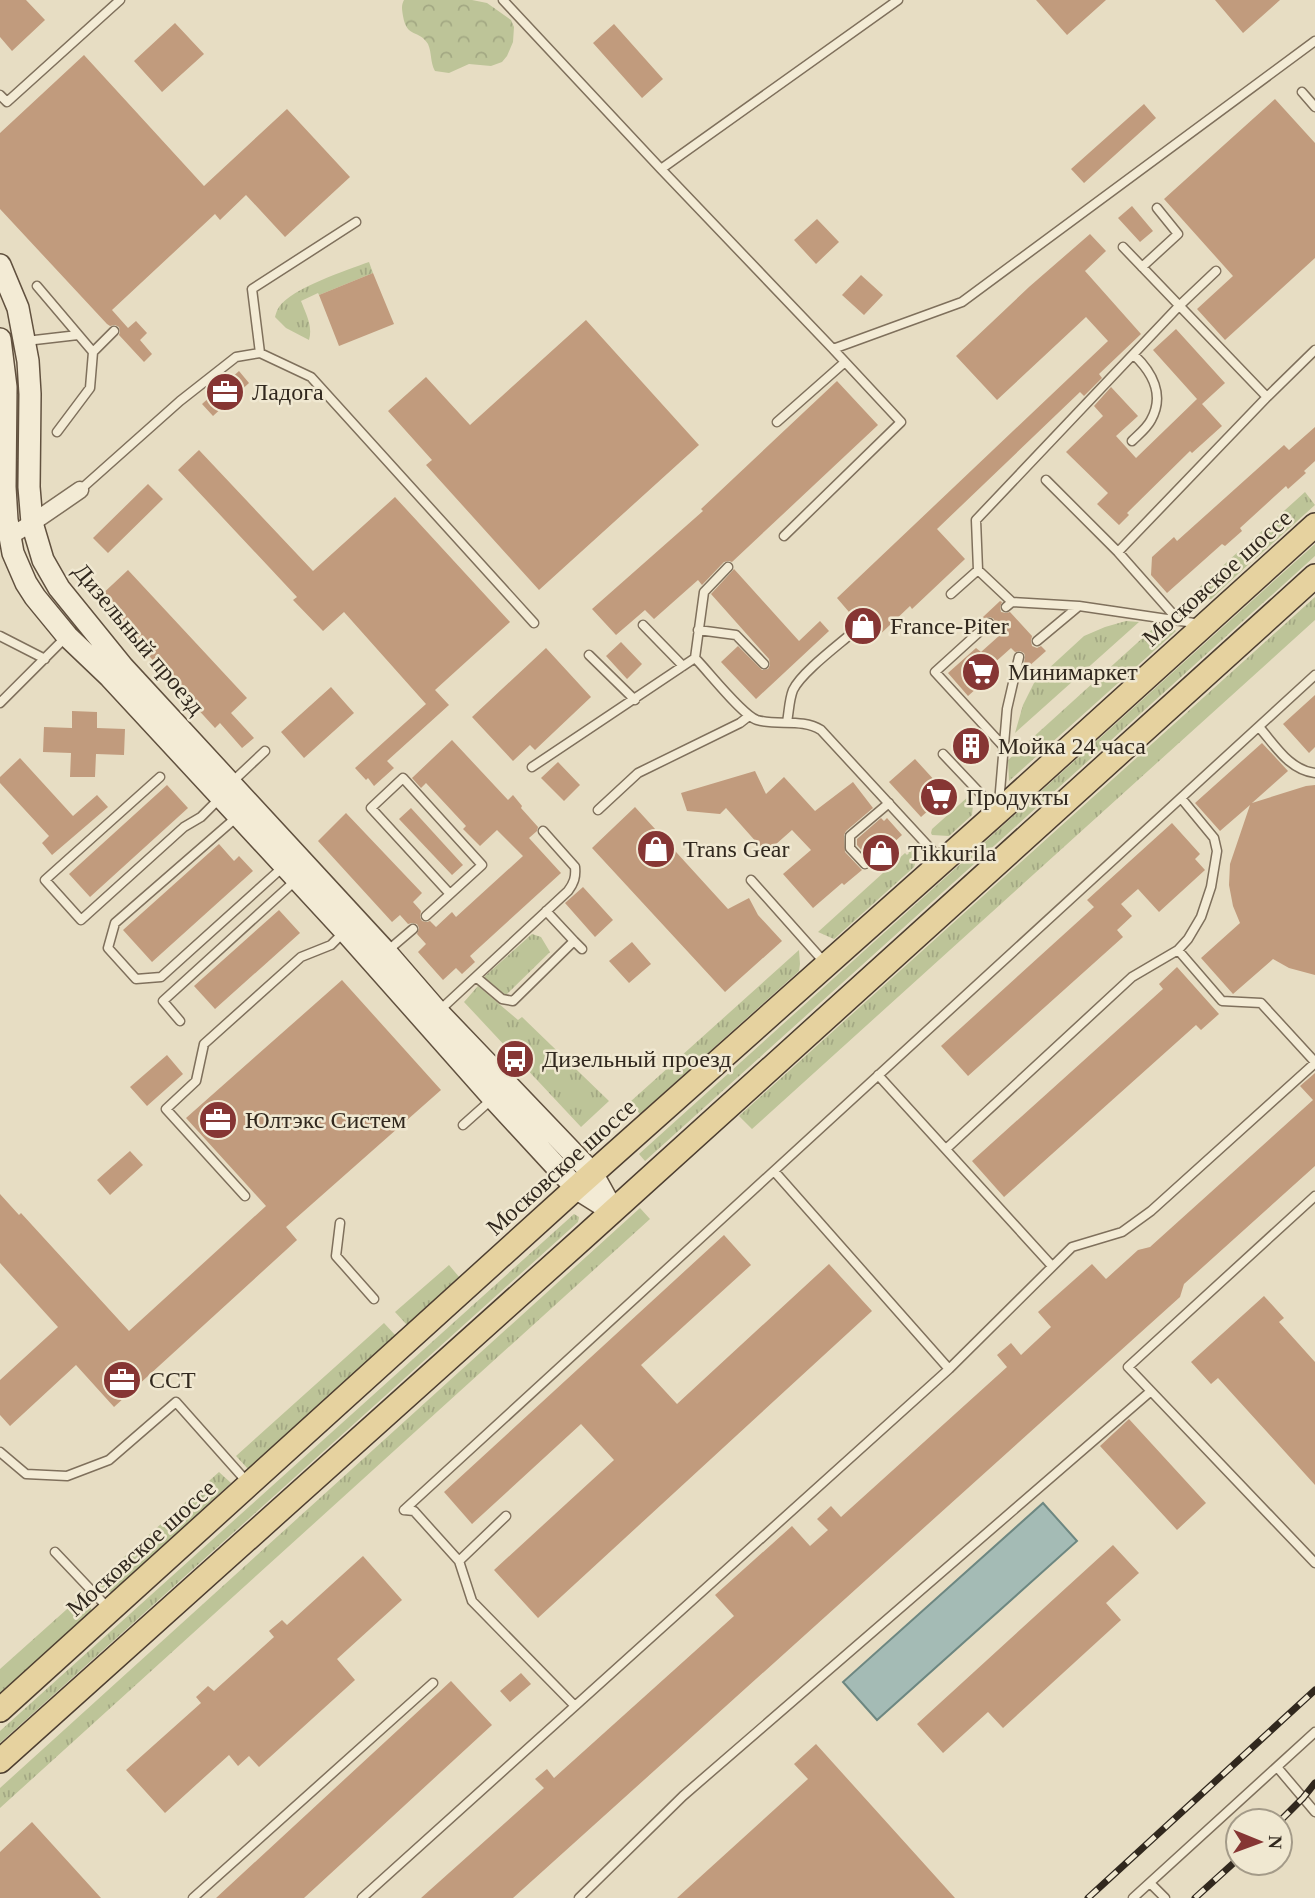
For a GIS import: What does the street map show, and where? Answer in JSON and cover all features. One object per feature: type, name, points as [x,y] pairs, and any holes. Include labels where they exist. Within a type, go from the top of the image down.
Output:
[{"type":"main road","name":"Московское шоссе","points":[[0,1710],[584,1180],[998,812],[1315,525]]},
{"type":"main road","points":[[0,1761],[1315,576]]},
{"type":"street","name":"Дизельный проезд","points":[[0,265],[18,308],[25,341],[30,394],[28,471],[32,523],[44,563],[58,588],[226,790],[238,816],[345,931],[493,1098],[584,1180]]},
{"type":"street","name":"Дизельный проезд","points":[[0,339],[6,387],[3,450],[5,503],[13,553],[26,583],[67,636],[226,790],[386,952],[612,1211]]},
{"type":"street","points":[[9,537],[80,490]]},
{"type":"lane","points":[[0,95],[7,102],[120,0]]},
{"type":"lane","points":[[503,0],[901,422],[784,536]]},
{"type":"lane","points":[[661,169],[898,0]]},
{"type":"lane","points":[[833,349],[962,302],[1315,41]]},
{"type":"lane","points":[[1301,92],[1315,107]]},
{"type":"lane","points":[[1142,267],[1178,234],[1157,208]]},
{"type":"lane","points":[[260,353],[252,289],[356,222]]},
{"type":"lane","points":[[1123,247],[1267,397]]},
{"type":"lane","points":[[1204,625],[1079,606],[1009,605],[978,570],[975,520],[1179,306],[1216,271]]},
{"type":"lane","points":[[37,286],[93,352]]},
{"type":"lane","points":[[57,432],[90,388],[93,352],[114,331]]},
{"type":"lane","points":[[25,341],[78,335]]},
{"type":"lane","points":[[1118,552],[1315,349]]},
{"type":"lane","points":[[80,490],[180,401],[236,357],[260,353],[311,377],[534,623]]},
{"type":"lane","points":[[1132,441],[1150,423],[1156,410],[1157,395],[1148,368],[1134,355]]},
{"type":"lane","points":[[777,422],[845,362]]},
{"type":"lane","points":[[1046,480],[1118,552],[1179,621]]},
{"type":"lane","points":[[728,566],[704,592],[695,658],[749,716],[763,721],[806,724],[821,730],[942,862]]},
{"type":"lane","points":[[951,594],[978,570]]},
{"type":"lane","points":[[1037,641],[1079,606]]},
{"type":"lane","points":[[989,623],[935,672],[1003,746]]},
{"type":"lane","points":[[643,625],[682,667]]},
{"type":"lane","points":[[698,630],[736,635],[764,664]]},
{"type":"lane","points":[[788,722],[795,687],[852,633]]},
{"type":"lane","points":[[0,636],[44,659]]},
{"type":"lane","points":[[0,703],[67,636]]},
{"type":"lane","points":[[589,655],[635,700]]},
{"type":"lane","points":[[998,812],[1007,709],[1019,657]]},
{"type":"lane","points":[[532,768],[695,658]]},
{"type":"lane","points":[[575,1706],[472,1601],[459,1560],[414,1511],[404,1510],[1315,675]]},
{"type":"lane","points":[[598,810],[638,773],[740,723],[749,716]]},
{"type":"lane","points":[[1259,727],[1293,766],[1315,773]]},
{"type":"lane","points":[[160,777],[45,880],[81,920],[184,827],[201,817],[265,751]]},
{"type":"lane","points":[[943,754],[998,812]]},
{"type":"lane","points":[[426,916],[450,894],[482,864],[403,778],[371,808],[450,894]]},
{"type":"lane","points":[[946,1149],[1132,977],[1178,950],[1188,939],[1201,917],[1211,887],[1217,851],[1214,838],[1181,798]]},
{"type":"lane","points":[[865,864],[850,848],[850,836],[889,803]]},
{"type":"lane","points":[[238,816],[115,923],[108,948],[136,979],[161,977],[291,872]]},
{"type":"lane","points":[[438,1012],[574,883],[575,867],[544,831]]},
{"type":"lane","points":[[180,1021],[163,1001],[291,872]]},
{"type":"lane","points":[[751,880],[827,965]]},
{"type":"lane","points":[[546,911],[582,949]]},
{"type":"lane","points":[[386,952],[412,929]]},
{"type":"lane","points":[[245,1196],[166,1109],[196,1082],[204,1044],[301,957],[331,945],[345,931]]},
{"type":"lane","points":[[476,977],[502,999],[513,1001],[574,941]]},
{"type":"lane","points":[[362,1898],[949,1369],[1072,1247],[1122,1232],[1151,1211],[1315,1062],[1261,1003],[1223,1001],[1178,950]]},
{"type":"lane","points":[[878,1074],[1052,1266]]},
{"type":"lane","points":[[463,1125],[493,1098]]},
{"type":"lane","points":[[774,1171],[949,1369]]},
{"type":"lane","points":[[1315,1196],[1128,1367],[1315,1563]]},
{"type":"lane","points":[[341,1223],[337,1256],[374,1298]]},
{"type":"lane","points":[[579,1898],[683,1796],[1152,1391]]},
{"type":"lane","points":[[0,1452],[26,1474],[67,1476],[109,1460],[176,1402],[250,1485]]},
{"type":"lane","points":[[459,1560],[506,1516]]},
{"type":"lane","points":[[55,1552],[110,1611]]},
{"type":"lane","points":[[193,1898],[433,1683]]},
{"type":"lane","points":[[1133,1898],[1315,1732]]},
{"type":"lane","points":[[1277,1766],[1315,1812]]},
{"type":"lane","points":[[1150,1883],[1165,1898]]},
{"type":"green space","points":[[404,0],[472,0],[487,3],[511,20],[514,27],[513,42],[507,56],[502,62],[491,66],[469,64],[449,73],[435,71],[425,39],[407,28],[402,8]]},
{"type":"green space","points":[[369,262],[373,273],[301,301],[310,325],[309,340],[286,328],[275,317],[279,307],[295,293]]},
{"type":"green space","points":[[1305,492],[1315,505],[1255,559],[1244,547]]},
{"type":"green space","points":[[1315,544],[1315,556],[645,1161],[639,1154]]},
{"type":"green space","points":[[1240,550],[1251,562],[1211,599],[1189,597]]},
{"type":"green space","points":[[1315,597],[1315,620],[752,1129],[739,1116]]},
{"type":"green space","points":[[1126,621],[1139,622],[1015,733],[1023,705],[1035,681],[1084,636]]},
{"type":"green space","points":[[1158,624],[1176,631],[1009,781],[1008,760]]},
{"type":"green space","points":[[970,795],[972,815],[949,836],[932,835],[932,829]]},
{"type":"green space","points":[[917,843],[919,853],[914,867],[834,939],[818,932],[905,853],[907,855]]},
{"type":"green space","points":[[532,934],[541,937],[550,952],[506,995],[484,977]]},
{"type":"green space","points":[[799,950],[799,971],[640,1114],[630,1102]]},
{"type":"green space","points":[[478,986],[518,1020],[522,1017],[609,1101],[581,1127],[464,1002]]},
{"type":"green space","points":[[640,1208],[650,1219],[0,1808],[0,1788]]},
{"type":"green space","points":[[574,1214],[579,1217],[578,1222],[0,1743],[0,1731]]},
{"type":"green space","points":[[449,1265],[460,1278],[407,1325],[395,1312]]},
{"type":"green space","points":[[384,1323],[396,1336],[248,1469],[236,1456]]},
{"type":"green space","points":[[219,1472],[231,1483],[112,1593],[95,1583]]},
{"type":"green space","points":[[85,1593],[92,1611],[0,1694],[0,1669]]},
{"type":"water","points":[[1043,1503],[1077,1541],[877,1720],[843,1682]]},
{"type":"building","points":[[0,0],[26,0],[45,20],[12,51],[0,37]]},
{"type":"building","points":[[1036,0],[1106,0],[1067,35]]},
{"type":"building","points":[[1215,0],[1280,0],[1243,33]]},
{"type":"building","points":[[175,23],[204,54],[162,92],[134,61]]},
{"type":"building","points":[[614,24],[663,79],[642,98],[593,43]]},
{"type":"building","points":[[84,55],[204,186],[287,109],[350,177],[285,237],[246,195],[220,220],[215,214],[112,310],[128,328],[136,321],[147,333],[140,340],[152,354],[144,362],[119,335],[119,327],[107,324],[0,209],[0,133]]},
{"type":"building","points":[[1275,99],[1315,143],[1315,258],[1225,340],[1197,309],[1233,276],[1164,199]]},
{"type":"building","points":[[1144,104],[1156,118],[1084,183],[1071,169]]},
{"type":"building","points":[[1132,206],[1153,231],[1140,242],[1118,218]]},
{"type":"building","points":[[817,219],[839,242],[816,264],[794,240]]},
{"type":"building","points":[[1090,234],[1106,251],[1085,271],[1141,334],[1099,374],[1102,378],[1084,396],[1080,392],[937,529],[965,559],[873,641],[848,615],[849,612],[837,598],[1108,341],[1086,317],[997,400],[956,356]]},
{"type":"building","points":[[373,273],[394,324],[339,346],[319,295]]},
{"type":"building","points":[[861,275],[883,295],[864,315],[842,295]]},
{"type":"building","points":[[586,320],[699,445],[539,590],[426,465],[432,460],[388,411],[426,377],[470,425]]},
{"type":"building","points":[[1176,329],[1225,383],[1202,404],[1222,426],[1192,453],[1190,451],[1127,513],[1129,515],[1119,525],[1097,504],[1108,493],[1066,452],[1103,416],[1094,406],[1111,387],[1138,416],[1116,436],[1136,458],[1197,399],[1153,350]]},
{"type":"building","points":[[239,371],[249,383],[213,416],[202,404]]},
{"type":"building","points":[[837,381],[878,425],[732,562],[724,562],[702,585],[698,580],[654,619],[645,610],[616,635],[592,609],[703,511],[701,509]]},
{"type":"building","points":[[1315,427],[1315,461],[1304,471],[1306,473],[1288,489],[1286,486],[1240,528],[1242,531],[1225,546],[1222,544],[1167,593],[1151,575],[1152,557],[1174,537],[1177,541],[1284,445],[1289,450]]},
{"type":"building","points":[[199,450],[313,571],[395,497],[510,622],[435,690],[449,705],[387,761],[394,768],[374,786],[355,768],[426,704],[344,612],[323,631],[293,600],[297,597],[178,470]]},
{"type":"building","points":[[148,484],[163,499],[108,553],[93,538]]},
{"type":"building","points":[[734,569],[799,641],[820,621],[829,631],[756,699],[721,662],[738,646],[762,670],[768,669],[770,665],[769,659],[711,594]]},
{"type":"building","points":[[128,570],[247,698],[231,713],[254,738],[242,748],[220,723],[215,728],[97,599]]},
{"type":"building","points":[[1000,601],[1001,612],[1010,612],[1032,636],[1032,646],[1041,646],[1046,651],[1028,667],[1024,663],[1024,653],[1015,652],[1011,648],[992,665],[997,670],[968,696],[948,673],[976,648],[981,652],[1000,635],[993,628],[994,619],[983,617]]},
{"type":"building","points":[[621,642],[642,664],[627,679],[606,656]]},
{"type":"building","points":[[546,648],[591,697],[535,750],[530,745],[513,761],[472,717]]},
{"type":"building","points":[[331,687],[354,713],[304,758],[281,732]]},
{"type":"building","points":[[1315,695],[1315,747],[1309,753],[1283,724]]},
{"type":"building","points":[[72,711],[97,712],[97,728],[125,729],[124,755],[96,754],[95,777],[70,777],[71,753],[43,752],[44,727],[72,728]]},
{"type":"building","name":"Мойка 24 часа","points":[[968,727],[990,751],[975,765],[953,741]]},
{"type":"building","points":[[452,740],[508,800],[513,795],[538,827],[529,838],[561,873],[470,956],[475,962],[462,974],[456,968],[443,980],[418,952],[426,944],[417,934],[417,924],[408,924],[400,915],[392,922],[318,841],[346,813],[422,893],[413,902],[421,911],[422,921],[430,921],[436,927],[452,912],[456,917],[523,856],[497,830],[480,846],[463,829],[466,826],[426,783],[421,788],[412,778]]},
{"type":"building","points":[[1262,743],[1288,771],[1252,803],[1315,785],[1315,975],[1289,968],[1273,959],[1233,994],[1201,958],[1240,923],[1229,885],[1230,864],[1250,805],[1220,831],[1195,803]]},
{"type":"building","points":[[20,758],[73,816],[97,795],[108,807],[52,855],[42,843],[49,836],[0,783],[0,777]]},
{"type":"building","points":[[915,759],[947,794],[921,817],[889,782]]},
{"type":"building","points":[[558,762],[580,785],[564,801],[541,778]]},
{"type":"building","points":[[755,771],[766,794],[784,777],[815,811],[853,782],[873,808],[844,835],[845,852],[862,870],[813,908],[783,874],[811,850],[792,830],[766,853],[726,808],[720,814],[687,811],[681,793]]},
{"type":"building","points":[[167,785],[188,808],[90,897],[69,874]]},
{"type":"building","points":[[635,807],[728,909],[749,898],[758,915],[782,941],[725,992],[592,848]]},
{"type":"building","points":[[411,808],[463,865],[452,875],[399,819]]},
{"type":"building","points":[[881,818],[884,821],[887,818],[902,835],[872,862],[857,845],[857,839]]},
{"type":"building","points":[[1172,823],[1200,854],[1195,859],[1205,870],[1159,912],[1138,889],[1121,904],[1132,916],[1117,930],[1123,937],[968,1076],[941,1046],[1094,907],[1087,900]]},
{"type":"building","points":[[219,844],[234,861],[239,856],[253,871],[152,962],[123,930]]},
{"type":"building","points":[[583,887],[613,920],[595,937],[565,903]]},
{"type":"building","points":[[279,910],[300,933],[215,1009],[194,986]]},
{"type":"building","points":[[632,942],[651,964],[629,983],[609,961]]},
{"type":"building","points":[[1177,967],[1219,1014],[1201,1030],[1196,1025],[1004,1197],[972,1161],[1163,989],[1159,984]]},
{"type":"building","points":[[342,980],[441,1090],[286,1227],[297,1240],[114,1407],[76,1365],[10,1426],[0,1415],[0,1380],[58,1327],[0,1263],[0,1194],[19,1215],[21,1213],[129,1331],[266,1206],[186,1118]]},
{"type":"building","points":[[167,1055],[183,1074],[147,1106],[130,1087]]},
{"type":"building","points":[[1315,1073],[1315,1166],[1184,1284],[1180,1297],[513,1898],[421,1898],[544,1788],[535,1779],[547,1769],[554,1778],[734,1616],[715,1595],[792,1526],[810,1546],[828,1530],[817,1519],[831,1506],[841,1517],[1007,1367],[997,1355],[1011,1343],[1021,1355],[1051,1327],[1038,1312],[1092,1264],[1106,1279],[1138,1250],[1150,1247],[1313,1100],[1300,1086]]},
{"type":"building","points":[[130,1151],[143,1165],[110,1195],[97,1180]]},
{"type":"building","points":[[724,1235],[751,1265],[641,1365],[677,1404],[829,1264],[872,1311],[538,1618],[494,1570],[614,1460],[581,1424],[472,1524],[444,1492]]},
{"type":"building","points":[[1264,1296],[1284,1318],[1279,1322],[1315,1362],[1315,1485],[1218,1378],[1211,1384],[1191,1362]]},
{"type":"building","points":[[1129,1419],[1206,1503],[1177,1530],[1100,1446]]},
{"type":"building","points":[[1113,1545],[1139,1573],[1106,1603],[1121,1620],[1003,1728],[988,1712],[943,1753],[917,1724]]},
{"type":"building","points":[[363,1556],[402,1600],[337,1659],[355,1680],[259,1767],[249,1756],[238,1766],[229,1755],[165,1813],[126,1770],[201,1703],[196,1697],[208,1686],[214,1691],[274,1637],[269,1631],[282,1620],[287,1625]]},
{"type":"building","points":[[521,1673],[531,1684],[510,1702],[500,1691]]},
{"type":"building","points":[[451,1681],[492,1725],[304,1898],[216,1898]]},
{"type":"building","points":[[816,1744],[955,1898],[677,1898],[808,1779],[794,1764]]},
{"type":"building","points":[[32,1822],[101,1898],[0,1898],[0,1852]]},
{"type":"railway","points":[[1088,1898],[1315,1690]]},
{"type":"railway","points":[[1294,1807],[1315,1783]]},
{"type":"railway","points":[[1195,1898],[1224,1872]]},
{"type":"place","name":"Ладога","points":[[225,392]]},
{"type":"place","name":"France-Piter","points":[[863,626]]},
{"type":"place","name":"Минимаркет","points":[[981,672]]},
{"type":"place","name":"Мойка 24 часа","points":[[971,746]]},
{"type":"place","name":"Продукты","points":[[939,797]]},
{"type":"place","name":"Trans Gear","points":[[656,849]]},
{"type":"place","name":"Tikkurila","points":[[881,853]]},
{"type":"place","name":"Дизельный проезд","points":[[515,1059]]},
{"type":"place","name":"Юлтэкс Систем","points":[[218,1120]]},
{"type":"place","name":"ССТ","points":[[122,1380]]}]
